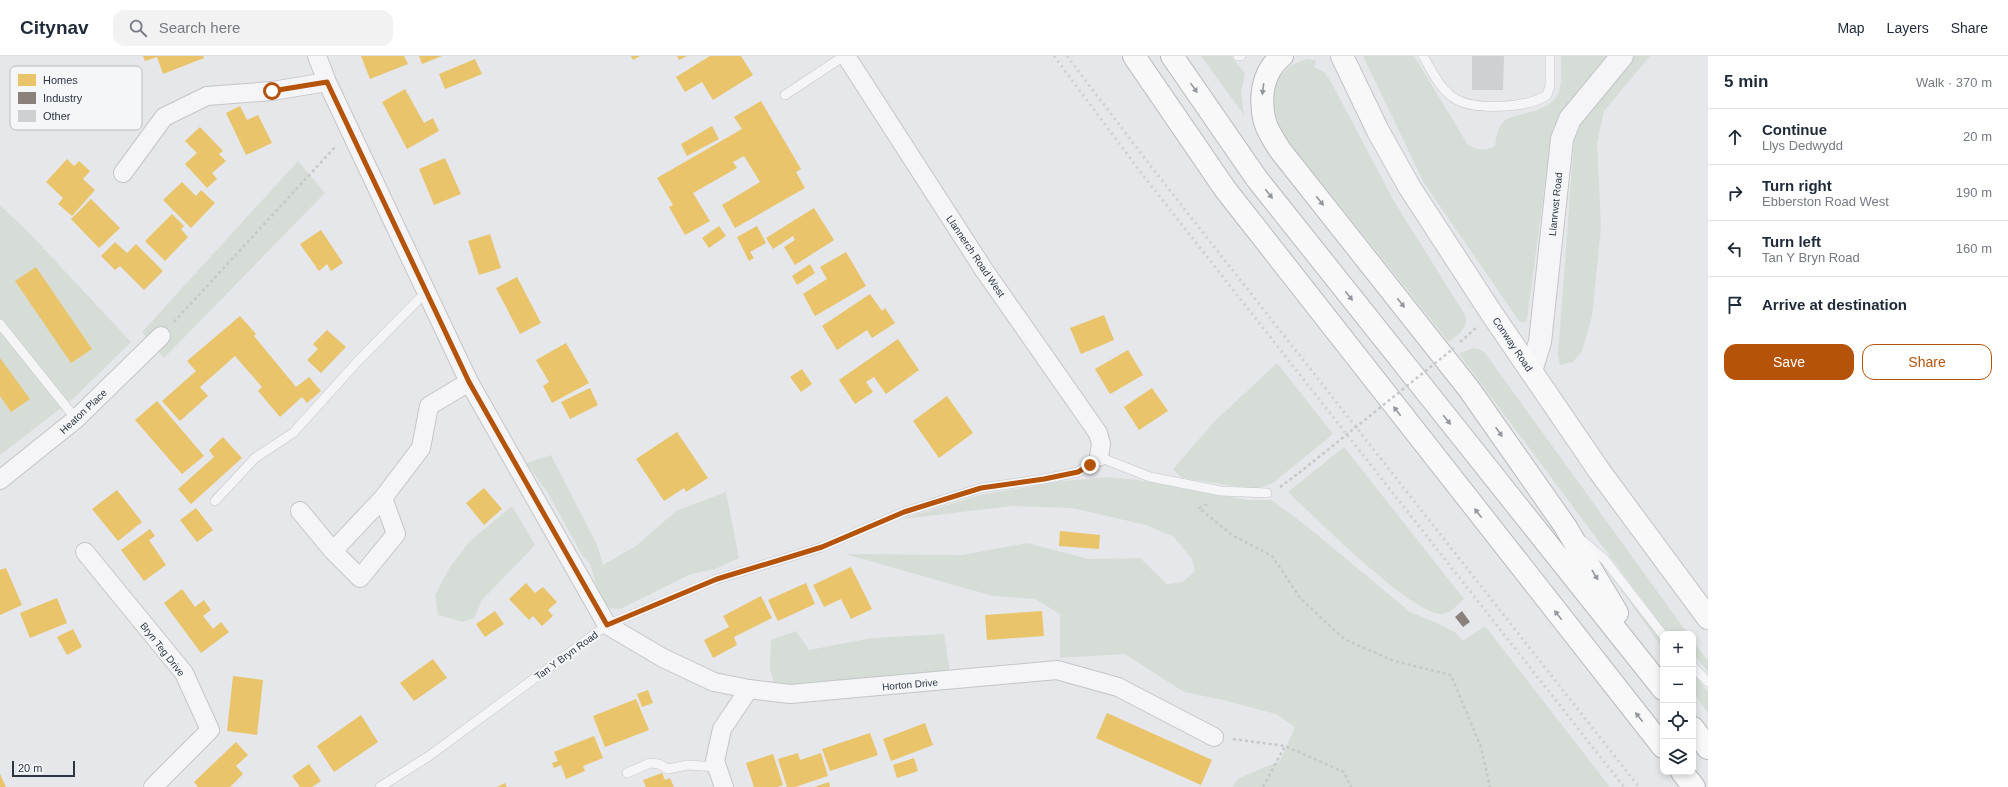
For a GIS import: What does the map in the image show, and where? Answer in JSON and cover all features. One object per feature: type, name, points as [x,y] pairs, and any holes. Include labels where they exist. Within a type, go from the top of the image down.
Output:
[{"type":"main road","points":[[1134,56],[1224,189],[1660,743]]},
{"type":"main road","points":[[1172,56],[1257,179],[1658,682]]},
{"type":"main road","points":[[1282,56],[1276,61],[1264,81],[1262,99],[1266,123],[1280,150],[1469,389],[1564,526],[1658,682]]},
{"type":"main road","name":"Conway Road","points":[[1342,56],[1378,130],[1410,188],[1492,314],[1600,472],[1708,618]]},
{"type":"main road","points":[[1696,732],[1708,748]]},
{"type":"main road","points":[[1684,775],[1694,787]]},
{"type":"street","points":[[317,56],[327,82],[469,382],[607,625]]},
{"type":"street","name":"Llannerch Road West","points":[[845,56],[984,270],[1098,433],[1101,444],[1099,457]]},
{"type":"street","name":"Llanrwst Road","points":[[1531,371],[1540,342],[1563,134],[1570,119],[1622,56]]},
{"type":"street","points":[[123,173],[164,117],[207,96],[272,91],[327,82]]},
{"type":"street","name":"Heaton Place","points":[[0,480],[76,419],[162,336]]},
{"type":"street","points":[[333,551],[383,498],[421,448],[429,406],[469,382]]},
{"type":"street","points":[[300,511],[333,551],[360,578],[396,534],[383,498]]},
{"type":"street","name":"Bryn Teg Drive","points":[[85,552],[184,673],[210,730],[153,787]]},
{"type":"street","name":"Horton Drive","points":[[607,625],[669,661],[714,682],[750,689],[790,694],[1057,670],[1118,687],[1214,737]]},
{"type":"street","points":[[724,787],[715,761],[722,729],[750,689]]},
{"type":"lane","points":[[785,95],[845,56]]},
{"type":"lane","points":[[1423,56],[1442,88],[1455,99],[1468,103],[1503,106],[1530,104],[1547,95],[1550,86],[1550,56]]},
{"type":"lane","points":[[215,501],[255,458],[293,433],[358,361],[426,292]]},
{"type":"lane","points":[[0,324],[76,419]]},
{"type":"lane","points":[[1099,457],[1150,477],[1221,491],[1267,493]]},
{"type":"lane","name":"Tan Y Bryn Road","points":[[380,787],[429,756],[607,625],[717,579],[822,547],[904,512],[981,488],[1044,479],[1078,472],[1099,457]]},
{"type":"lane","points":[[1564,526],[1605,560],[1660,631]]},
{"type":"lane","points":[[1696,670],[1708,682]]},
{"type":"lane","points":[[627,773],[650,763],[660,764],[668,769],[687,765],[717,767]]},
{"type":"path","points":[[162,336],[350,131]]},
{"type":"path","points":[[1267,493],[1280,488],[1299,473],[1454,348],[1492,314]]},
{"type":"path","points":[[1221,491],[1211,502],[1199,508],[1232,536],[1272,556],[1301,599],[1344,639],[1394,661],[1451,675],[1482,746],[1490,787]]},
{"type":"path","points":[[1214,737],[1285,746],[1344,772],[1351,787]]},
{"type":"path","points":[[1263,787],[1285,746]]},
{"type":"shaded area","points":[[1201,56],[1231,56],[1245,73],[1241,93],[1244,115]]},
{"type":"shaded area","points":[[1363,56],[1414,56],[1468,145],[1485,150],[1495,146],[1501,125],[1505,121],[1544,107],[1551,103],[1557,96],[1561,82],[1561,56],[1609,56],[1562,112],[1552,130],[1527,320],[1523,323],[1519,321],[1424,183]]},
{"type":"shaded area","points":[[1634,56],[1650,56],[1604,111],[1597,143],[1601,228],[1592,316],[1582,351],[1573,362],[1560,365],[1558,355],[1574,140],[1584,118],[1600,96]]},
{"type":"shaded area","points":[[1308,59],[1316,60],[1314,67],[1324,72],[1331,82],[1395,203],[1465,315],[1466,324],[1460,333],[1449,342],[1285,137],[1279,125],[1274,102],[1275,90],[1279,80],[1285,71],[1295,64]]},
{"type":"shaded area","points":[[298,161],[325,193],[164,358],[142,332]]},
{"type":"shaded area","points":[[0,205],[33,237],[131,342],[74,398],[0,455]]},
{"type":"shaded area","points":[[1473,348],[1479,349],[1485,353],[1686,631],[1666,631],[1459,354]]},
{"type":"shaded area","points":[[1277,363],[1333,434],[1273,483],[1256,489],[1182,478],[1173,469],[1214,422]]},
{"type":"shaded area","points":[[1344,447],[1464,599],[1451,611],[1442,614],[1428,610],[1409,599],[1363,562],[1288,492]]},
{"type":"shaded area","points":[[551,455],[597,545],[603,565],[636,546],[676,511],[726,492],[739,558],[715,569],[691,574],[620,609],[608,608],[599,594],[590,564],[582,555],[548,493],[526,463]]},
{"type":"shaded area","points":[[1109,477],[1138,480],[1248,500],[1272,500],[1309,528],[1410,612],[1456,633],[1463,641],[1485,626],[1610,787],[1232,787],[1239,778],[1280,761],[1295,727],[1276,714],[1223,700],[1184,692],[1125,654],[1060,658],[1060,614],[1035,599],[993,596],[845,554],[962,555],[1027,543],[1089,559],[1140,558],[1167,584],[1183,582],[1195,571],[1192,559],[1174,537],[1146,525],[1072,508],[1012,506],[902,519],[980,495],[1063,481]]},
{"type":"shaded area","points":[[512,506],[535,545],[482,600],[474,618],[463,622],[438,615],[435,595],[450,567],[469,542]]},
{"type":"shaded area","points":[[1610,574],[1660,639],[1660,645]]},
{"type":"shaded area","points":[[796,631],[809,650],[872,638],[944,634],[950,673],[775,687],[770,668],[771,640]]},
{"type":"shaded area","points":[[1696,645],[1708,661],[1708,672],[1696,658]]},
{"type":"shaded area","points":[[1696,677],[1708,692],[1708,713],[1696,696]]},
{"type":"building: Homes","points":[[143,56],[203,56],[204,58],[163,74],[157,57],[145,61]]},
{"type":"building: Homes","points":[[361,56],[404,56],[408,64],[370,79]]},
{"type":"building: Homes","points":[[419,56],[442,56],[422,64]]},
{"type":"building: Homes","points":[[631,56],[640,56],[633,60]]},
{"type":"building: Homes","points":[[677,56],[687,56],[679,60]]},
{"type":"building: Homes","points":[[710,56],[741,56],[753,75],[713,100],[702,82],[685,92],[676,77]]},
{"type":"building: Homes","points":[[475,59],[482,74],[445,89],[439,74]]},
{"type":"building: Homes","points":[[405,89],[424,123],[433,118],[439,131],[407,149],[382,102]]},
{"type":"building: Homes","points":[[761,101],[801,169],[796,172],[805,188],[735,228],[722,205],[760,182],[744,156],[733,162],[737,168],[693,193],[710,221],[685,235],[669,207],[673,205],[657,178],[742,129],[734,117]]},
{"type":"building: Homes","points":[[240,106],[247,120],[258,115],[272,143],[246,155],[226,113]]},
{"type":"building: Homes","points":[[712,126],[719,139],[687,156],[681,144]]},
{"type":"building: Homes","points":[[200,127],[223,151],[219,154],[226,161],[212,173],[217,179],[207,188],[185,164],[197,153],[185,141]]},
{"type":"building: Homes","points":[[445,158],[461,194],[434,205],[419,169]]},
{"type":"building: Homes","points":[[67,159],[74,166],[79,161],[90,171],[83,179],[95,190],[72,216],[58,204],[63,198],[46,182]]},
{"type":"building: Homes","points":[[182,182],[196,196],[201,190],[215,203],[191,228],[163,200]]},
{"type":"building: Homes","points":[[91,199],[120,228],[99,248],[71,219]]},
{"type":"building: Homes","points":[[814,208],[834,240],[795,265],[784,247],[795,240],[793,236],[773,249],[766,238]]},
{"type":"building: Homes","points":[[172,214],[184,226],[181,229],[188,237],[165,261],[145,241]]},
{"type":"building: Homes","points":[[719,226],[726,236],[709,248],[702,238]]},
{"type":"building: Homes","points":[[757,226],[766,243],[750,252],[754,258],[749,261],[737,237]]},
{"type":"building: Homes","points":[[321,230],[343,263],[331,271],[327,264],[319,271],[300,244]]},
{"type":"building: Homes","points":[[490,234],[501,268],[479,275],[468,241]]},
{"type":"building: Homes","points":[[115,242],[127,253],[136,244],[163,271],[144,290],[120,266],[115,270],[101,256]]},
{"type":"building: Homes","points":[[846,252],[866,286],[815,316],[803,294],[827,279],[820,267]]},
{"type":"building: Homes","points":[[810,264],[815,273],[797,285],[792,276]]},
{"type":"building: Homes","points":[[36,267],[92,349],[71,363],[15,281]]},
{"type":"building: Homes","points":[[517,277],[541,323],[520,334],[496,288]]},
{"type":"building: Homes","points":[[870,294],[882,311],[885,308],[895,323],[872,338],[867,330],[837,350],[822,326]]},
{"type":"building: Homes","points":[[1104,315],[1114,340],[1081,354],[1070,328]]},
{"type":"building: Homes","points":[[240,316],[256,334],[254,336],[296,387],[309,377],[321,391],[307,403],[302,397],[280,417],[258,391],[262,387],[235,356],[200,387],[208,396],[180,421],[162,401],[196,371],[187,361]]},
{"type":"building: Homes","points":[[327,330],[346,347],[321,373],[307,360],[318,349],[313,344]]},
{"type":"building: Homes","points":[[898,339],[919,370],[886,394],[874,377],[866,382],[873,392],[855,404],[839,380]]},
{"type":"building: Homes","points":[[566,343],[589,383],[552,403],[543,386],[549,382],[536,360]]},
{"type":"building: Homes","points":[[1128,350],[1143,375],[1110,394],[1095,369]]},
{"type":"building: Homes","points":[[0,358],[30,399],[11,412],[0,396]]},
{"type":"building: Homes","points":[[802,369],[812,384],[801,392],[790,377]]},
{"type":"building: Homes","points":[[590,388],[598,405],[570,419],[561,402]]},
{"type":"building: Homes","points":[[1152,388],[1168,411],[1139,430],[1124,407]]},
{"type":"building: Homes","points":[[947,396],[973,433],[939,458],[913,421]]},
{"type":"building: Homes","points":[[157,401],[204,456],[182,474],[135,420]]},
{"type":"building: Homes","points":[[677,432],[708,478],[686,492],[684,488],[664,501],[636,459]]},
{"type":"building: Homes","points":[[223,437],[242,458],[191,504],[178,489],[214,457],[209,450]]},
{"type":"building: Homes","points":[[484,488],[502,509],[484,525],[466,503]]},
{"type":"building: Homes","points":[[117,490],[142,522],[118,541],[92,509]]},
{"type":"building: Homes","points":[[196,508],[213,530],[197,542],[180,520]]},
{"type":"building: Homes","points":[[150,529],[155,536],[149,540],[166,565],[144,581],[121,550]]},
{"type":"building: Homes","points":[[1060,531],[1100,535],[1099,549],[1059,546]]},
{"type":"building: Homes","points":[[851,567],[872,609],[851,619],[841,599],[824,607],[813,585]]},
{"type":"building: Homes","points":[[6,568],[22,605],[0,615],[0,570]]},
{"type":"building: Homes","points":[[526,583],[535,593],[543,587],[557,602],[548,610],[553,616],[542,626],[533,616],[529,620],[509,599]]},
{"type":"building: Homes","points":[[806,583],[815,604],[778,621],[768,600]]},
{"type":"building: Homes","points":[[182,589],[195,607],[204,600],[211,610],[203,616],[213,629],[221,622],[229,632],[201,653],[164,603]]},
{"type":"building: Homes","points":[[761,596],[772,618],[734,637],[737,645],[713,658],[704,640],[729,627],[723,616]]},
{"type":"building: Homes","points":[[57,598],[67,623],[30,638],[20,613]]},
{"type":"building: Homes","points":[[495,611],[504,624],[485,637],[476,624]]},
{"type":"building: Homes","points":[[1042,611],[1044,636],[987,640],[985,615]]},
{"type":"building: Homes","points":[[73,629],[82,647],[67,655],[57,637]]},
{"type":"building: Homes","points":[[433,659],[447,678],[414,701],[400,683]]},
{"type":"building: Homes","points":[[233,676],[263,680],[257,735],[227,731]]},
{"type":"building: Homes","points":[[648,690],[653,703],[642,707],[637,694]]},
{"type":"building: Homes","points":[[636,699],[649,730],[605,747],[593,716]]},
{"type":"building: Homes","points":[[1107,713],[1212,760],[1201,785],[1096,738]]},
{"type":"building: Homes","points":[[361,715],[378,742],[334,772],[317,746]]},
{"type":"building: Homes","points":[[925,723],[933,745],[891,761],[883,739]]},
{"type":"building: Homes","points":[[870,733],[878,755],[830,771],[822,749]]},
{"type":"building: Homes","points":[[594,736],[603,758],[583,766],[585,771],[566,779],[561,765],[554,768],[552,763],[558,761],[554,752]]},
{"type":"building: Homes","points":[[236,742],[248,755],[236,766],[243,774],[230,787],[198,787],[194,782]]},
{"type":"building: Homes","points":[[798,753],[800,760],[821,753],[828,776],[795,787],[787,787],[778,759]]},
{"type":"building: Homes","points":[[773,754],[783,785],[777,787],[754,787],[746,763]]},
{"type":"building: Homes","points":[[914,758],[918,771],[897,778],[893,765]]},
{"type":"building: Homes","points":[[309,764],[321,781],[312,787],[300,787],[292,776]]},
{"type":"building: Homes","points":[[662,773],[665,780],[670,778],[674,787],[646,787],[643,780]]},
{"type":"building: Homes","points":[[0,774],[6,787],[0,787]]},
{"type":"building: Homes","points":[[829,782],[830,787],[814,787]]},
{"type":"building: Homes","points":[[505,783],[507,787],[497,787]]},
{"type":"building: Industry","points":[[1462,611],[1470,622],[1463,627],[1455,617]]},
{"type":"building: Other","points":[[1472,56],[1504,56],[1503,90],[1472,90]]},
{"type":"railway","points":[[1054,56],[1142,174],[1624,787]]},
{"type":"railway","points":[[1067,56],[1153,169],[1639,787]]},
{"type":"route","points":[[272,91],[327,82],[469,382],[607,625],[717,579],[822,547],[904,512],[981,488],[1044,479],[1078,472],[1090,465]]}]
